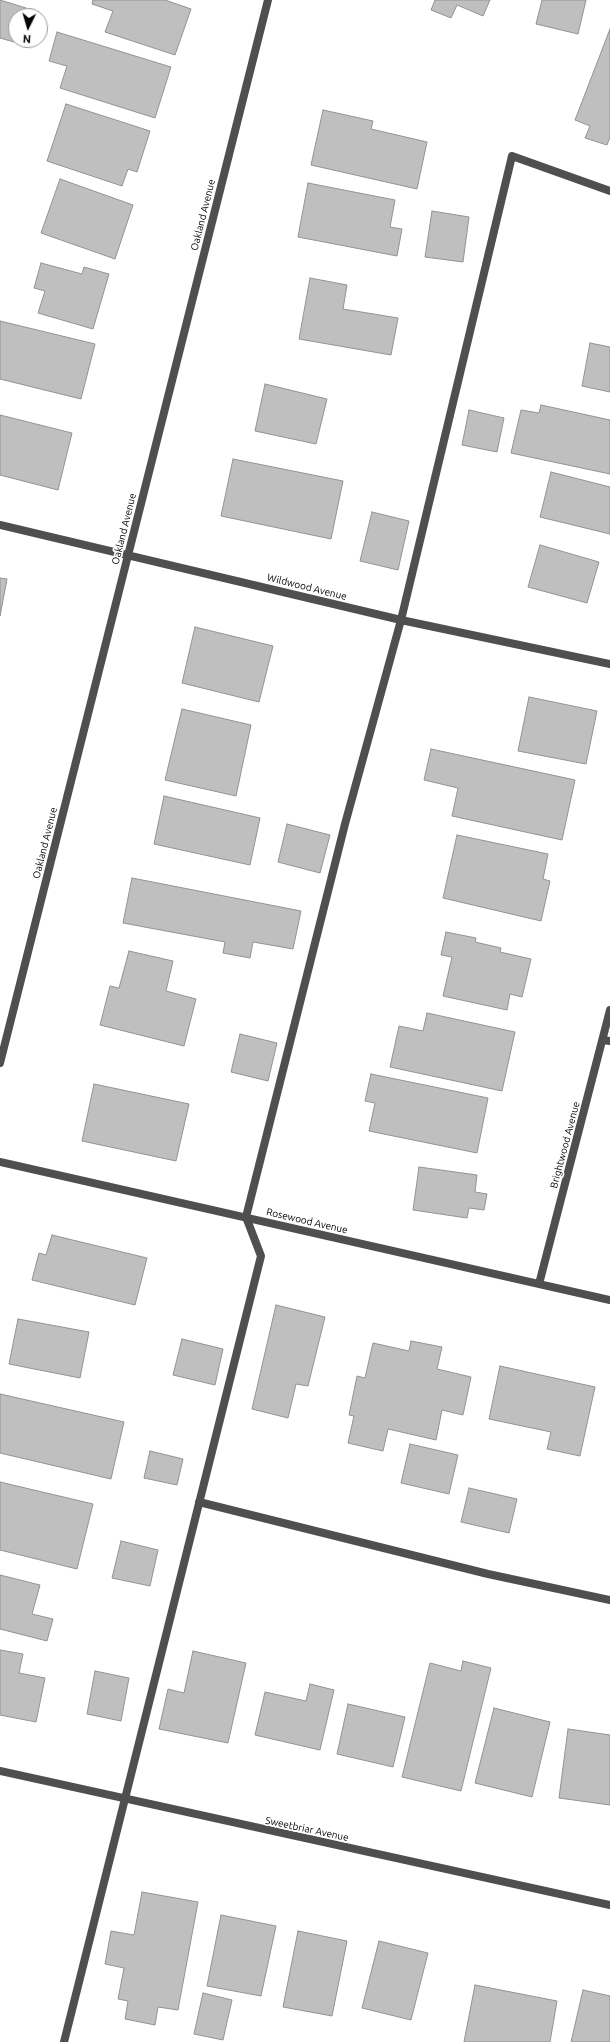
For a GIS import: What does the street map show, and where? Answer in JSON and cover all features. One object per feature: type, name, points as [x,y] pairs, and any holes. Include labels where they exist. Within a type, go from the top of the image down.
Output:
[{"type":"street","name":"Oakland Avenue","points":[[0,1063],[268,0]]},
{"type":"street","points":[[64,2042],[198,1502],[261,1256],[246,1217],[344,824],[401,620],[512,156],[610,191]]},
{"type":"street","name":"Wildwood Avenue","points":[[0,525],[128,554],[401,620],[610,664]]},
{"type":"street","name":"Brightwood Avenue","points":[[539,1284],[606,1040],[610,1010]]},
{"type":"street","name":"Rosewood Avenue","points":[[0,1162],[610,1300]]},
{"type":"street","points":[[198,1502],[488,1574],[610,1600]]},
{"type":"street","name":"Sweetbriar Avenue","points":[[0,1771],[610,1906]]},
{"type":"building","points":[[0,0],[26,8],[8,8],[8,40],[0,38]]},
{"type":"building","points":[[93,0],[165,0],[191,9],[175,55],[105,32],[113,11],[92,4]]},
{"type":"building","points":[[435,0],[490,0],[483,16],[457,5],[451,18],[431,10]]},
{"type":"building","points":[[542,0],[586,0],[578,34],[536,24]]},
{"type":"building","points":[[610,29],[610,137],[607,145],[585,138],[590,126],[575,120]]},
{"type":"building","points":[[57,32],[171,67],[155,118],[60,88],[67,66],[49,61]]},
{"type":"building","points":[[66,104],[150,131],[137,172],[128,169],[122,186],[47,161]]},
{"type":"building","points":[[323,110],[373,121],[371,129],[427,142],[417,189],[311,165]]},
{"type":"building","points":[[60,179],[133,205],[115,259],[41,233]]},
{"type":"building","points":[[308,183],[395,200],[390,227],[402,229],[397,256],[298,237]]},
{"type":"building","points":[[432,211],[469,217],[463,262],[425,257]]},
{"type":"building","points":[[41,263],[82,274],[84,267],[109,274],[93,329],[38,313],[45,291],[34,288]]},
{"type":"building","points":[[310,278],[347,285],[343,309],[398,318],[391,355],[299,339]]},
{"type":"building","points":[[0,321],[95,344],[81,399],[0,379]]},
{"type":"building","points":[[590,343],[610,347],[610,392],[582,386]]},
{"type":"building","points":[[265,384],[327,399],[316,444],[255,431]]},
{"type":"building","points":[[541,405],[610,420],[610,474],[511,453],[521,410],[539,413]]},
{"type":"building","points":[[469,410],[504,418],[497,452],[462,445]]},
{"type":"building","points":[[0,415],[72,433],[58,490],[0,475]]},
{"type":"building","points":[[233,459],[343,481],[331,539],[221,516]]},
{"type":"building","points":[[551,472],[610,487],[610,534],[540,517]]},
{"type":"building","points":[[372,512],[409,521],[398,570],[360,561]]},
{"type":"building","points":[[540,545],[599,562],[587,603],[528,587]]},
{"type":"building","points":[[0,578],[7,579],[0,616]]},
{"type":"building","points":[[195,627],[273,646],[259,702],[182,683]]},
{"type":"building","points":[[529,697],[597,711],[586,764],[518,751]]},
{"type":"building","points":[[182,709],[251,725],[236,796],[165,780]]},
{"type":"building","points":[[431,749],[575,780],[562,840],[452,816],[458,788],[424,780]]},
{"type":"building","points":[[164,796],[260,818],[250,865],[154,844]]},
{"type":"building","points":[[287,824],[330,835],[320,873],[278,862]]},
{"type":"building","points":[[457,835],[548,854],[543,879],[550,881],[541,921],[443,898]]},
{"type":"building","points":[[132,878],[301,911],[293,949],[253,942],[250,958],[223,953],[225,942],[123,923]]},
{"type":"building","points":[[446,932],[476,938],[475,942],[501,948],[500,952],[531,959],[522,997],[510,994],[507,1010],[443,996],[452,957],[441,955]]},
{"type":"building","points":[[129,951],[173,961],[166,991],[196,999],[184,1046],[100,1025],[110,986],[119,988]]},
{"type":"building","points":[[427,1013],[515,1032],[502,1091],[390,1067],[399,1026],[423,1031]]},
{"type":"building","points":[[240,1034],[277,1043],[268,1081],[231,1072]]},
{"type":"building","points":[[371,1074],[488,1098],[477,1153],[369,1131],[375,1103],[365,1101]]},
{"type":"building","points":[[94,1084],[189,1104],[176,1161],[82,1141]]},
{"type":"building","points":[[419,1167],[477,1175],[475,1192],[487,1194],[484,1210],[469,1208],[467,1218],[413,1210]]},
{"type":"building","points":[[52,1235],[147,1258],[135,1305],[32,1280],[39,1253],[46,1255]]},
{"type":"building","points":[[276,1305],[325,1317],[308,1386],[296,1384],[288,1418],[252,1409]]},
{"type":"building","points":[[18,1319],[89,1332],[80,1378],[9,1364]]},
{"type":"building","points":[[182,1339],[223,1349],[215,1385],[173,1375]]},
{"type":"building","points":[[411,1341],[442,1347],[437,1369],[471,1377],[463,1415],[442,1410],[436,1440],[388,1429],[383,1451],[348,1443],[354,1416],[349,1415],[357,1376],[365,1378],[373,1343],[409,1351]]},
{"type":"building","points":[[500,1366],[595,1387],[580,1456],[547,1449],[551,1432],[489,1419]]},
{"type":"building","points":[[0,1394],[124,1422],[111,1479],[0,1453]]},
{"type":"building","points":[[410,1444],[458,1455],[449,1494],[401,1483]]},
{"type":"building","points":[[150,1451],[183,1459],[177,1485],[144,1478]]},
{"type":"building","points":[[0,1482],[93,1504],[77,1569],[0,1550]]},
{"type":"building","points":[[469,1488],[517,1499],[509,1533],[461,1522]]},
{"type":"building","points":[[121,1541],[158,1550],[150,1586],[112,1578]]},
{"type":"building","points":[[0,1575],[40,1585],[32,1614],[53,1619],[47,1641],[0,1629]]},
{"type":"building","points":[[0,1650],[23,1654],[19,1673],[45,1678],[36,1722],[0,1715]]},
{"type":"building","points":[[193,1651],[246,1663],[228,1743],[159,1729],[168,1689],[184,1693]]},
{"type":"building","points":[[463,1661],[491,1668],[461,1791],[402,1777],[430,1663],[461,1671]]},
{"type":"building","points":[[95,1671],[129,1678],[121,1721],[87,1714]]},
{"type":"building","points":[[310,1684],[334,1690],[320,1750],[255,1735],[265,1692],[306,1701]]},
{"type":"building","points":[[348,1704],[405,1717],[393,1767],[337,1754]]},
{"type":"building","points":[[494,1708],[550,1722],[532,1797],[475,1783]]},
{"type":"building","points":[[568,1729],[610,1735],[610,1805],[559,1798]]},
{"type":"building","points":[[142,1892],[198,1902],[178,2010],[158,2007],[155,2025],[125,2019],[128,2001],[118,1999],[124,1968],[105,1964],[111,1931],[134,1935]]},
{"type":"building","points":[[221,1915],[276,1926],[261,1996],[207,1986]]},
{"type":"building","points":[[298,1931],[347,1941],[332,2016],[283,2007]]},
{"type":"building","points":[[379,1941],[428,1953],[411,2020],[362,2008]]},
{"type":"building","points":[[475,1985],[557,2001],[550,2042],[464,2042]]},
{"type":"building","points":[[583,1990],[610,1996],[610,2042],[571,2042]]},
{"type":"building","points":[[203,1993],[232,2000],[223,2040],[194,2034]]}]
